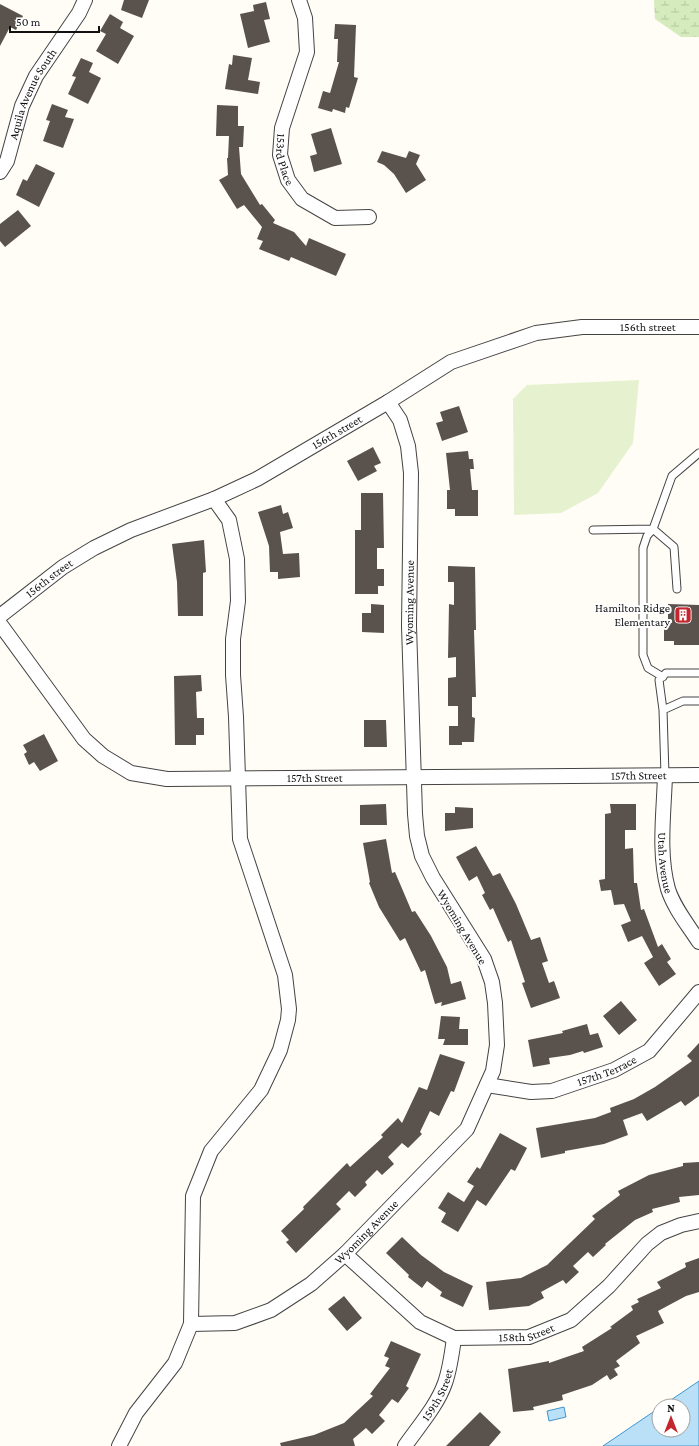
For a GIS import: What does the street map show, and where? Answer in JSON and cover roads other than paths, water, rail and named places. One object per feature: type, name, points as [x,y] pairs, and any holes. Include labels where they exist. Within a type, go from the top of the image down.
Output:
[{"type":"street","name":"Aquila Avenue South","points":[[0,172],[7,162],[22,106],[36,76],[79,13],[85,0]]},
{"type":"street","name":"153rd Place","points":[[299,0],[305,18],[307,52],[282,128],[280,155],[288,180],[302,199],[335,218],[369,217]]},
{"type":"street","name":"156th street","points":[[0,616],[63,567],[94,548],[131,530],[214,499],[257,479],[388,402],[451,362],[536,333],[582,327],[699,327]]},
{"type":"street","name":"Wyoming Avenue","points":[[191,1324],[235,1323],[270,1310],[311,1284],[345,1254],[467,1129],[493,1071],[497,1046],[495,1003],[492,982],[484,959],[433,878],[422,856],[417,836],[409,626],[411,473],[408,446],[400,420],[388,402]]},
{"type":"street","points":[[119,1446],[136,1413],[175,1363],[191,1324],[193,1196],[211,1151],[261,1090],[280,1050],[289,1009],[282,964],[240,839],[236,717],[233,675],[233,639],[238,601],[237,558],[229,520],[214,499]]},
{"type":"street","name":"157th Street","points":[[0,624],[84,739],[103,756],[131,773],[167,779],[237,777],[699,775]]},
{"type":"street","name":"Utah Avenue","points":[[665,775],[663,858],[668,889],[680,915],[699,942]]},
{"type":"street","name":"157th Terrace","points":[[487,1085],[531,1092],[552,1091],[614,1070],[649,1051],[699,992]]},
{"type":"street","name":"158th Street","points":[[345,1254],[420,1322],[454,1338],[529,1337],[571,1320],[609,1286],[647,1244],[661,1233],[681,1225],[699,1221]]},
{"type":"street","name":"159th Street","points":[[405,1446],[430,1410],[445,1384],[452,1358],[454,1338]]},
{"type":"lane","points":[[663,677],[648,668],[643,655],[643,548],[647,536],[653,529],[672,476],[699,453]]},
{"type":"lane","points":[[592,530],[653,529],[674,547],[677,589]]},
{"type":"lane","points":[[665,775],[663,710],[659,680],[666,673],[699,673]]},
{"type":"lane","points":[[663,710],[683,701],[699,701]]},
{"type":"water","points":[[699,1381],[699,1446],[603,1446],[651,1413],[651,1438],[691,1438],[691,1398],[674,1398]]},
{"type":"water","points":[[564,1407],[566,1417],[549,1421],[547,1411]]},
{"type":"place","name":"Hamilton Ridge Elementary","points":[[683,615]]}]
